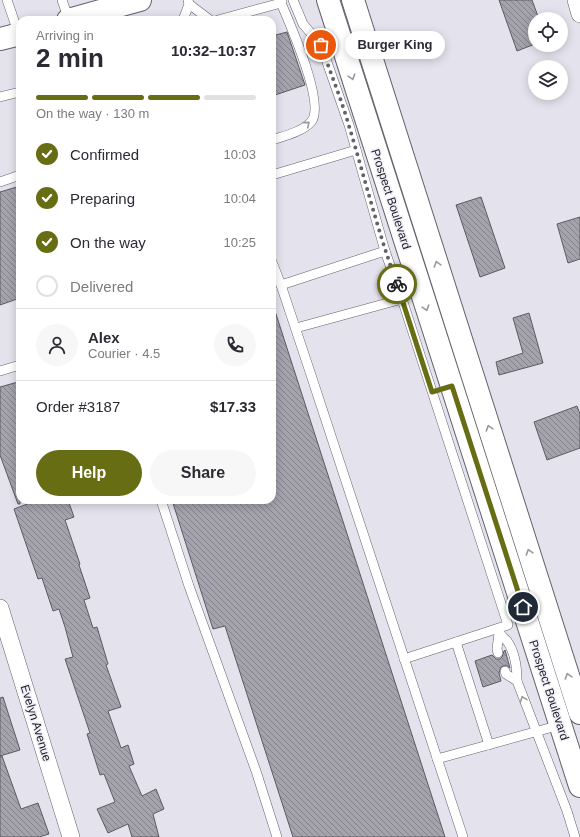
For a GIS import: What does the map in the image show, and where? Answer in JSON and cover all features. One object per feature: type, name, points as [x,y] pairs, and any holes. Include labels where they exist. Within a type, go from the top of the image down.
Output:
[{"type":"main road","points":[[80,16],[117,3],[140,0]]},
{"type":"main road","name":"Prospect Boulevard","points":[[328,0],[330,41],[378,191],[517,622],[560,725],[580,786]]},
{"type":"main road","name":"Prospect Boulevard","points":[[353,0],[580,713]]},
{"type":"street","points":[[576,0],[580,14]]},
{"type":"street","name":"Evelyn Avenue","points":[[0,608],[72,837]]},
{"type":"lane","points":[[7,0],[15,37]]},
{"type":"lane","points":[[62,0],[67,16]]},
{"type":"lane","points":[[293,0],[303,24],[330,41],[356,150],[378,191],[385,251],[402,299],[442,389]]},
{"type":"lane","points":[[184,16],[188,2],[205,16]]},
{"type":"lane","points":[[232,16],[282,2],[303,56],[316,106],[312,122],[302,129],[276,139]]},
{"type":"lane","points":[[0,97],[16,93]]},
{"type":"lane","points":[[276,174],[356,150]]},
{"type":"lane","points":[[0,182],[16,177]]},
{"type":"lane","points":[[281,285],[385,251]]},
{"type":"lane","points":[[276,272],[296,328],[463,837]]},
{"type":"lane","points":[[296,328],[402,299]]},
{"type":"lane","points":[[0,371],[16,366]]},
{"type":"lane","points":[[163,504],[189,586],[256,772],[277,837]]},
{"type":"lane","points":[[404,659],[456,642],[498,631],[517,622]]},
{"type":"lane","points":[[498,631],[498,653]]},
{"type":"lane","points":[[498,631],[508,642],[517,666],[517,681],[575,837]]},
{"type":"lane","points":[[456,642],[489,745]]},
{"type":"lane","points":[[505,671],[506,674],[517,681]]},
{"type":"lane","points":[[437,759],[560,725]]},
{"type":"building","points":[[499,0],[532,0],[536,12],[528,12],[528,47],[517,51]]},
{"type":"building","points":[[287,32],[305,85],[276,95],[276,35]]},
{"type":"building","points":[[16,187],[16,299],[0,305],[0,192]]},
{"type":"building","points":[[481,197],[505,268],[480,277],[456,205]]},
{"type":"building","points":[[580,217],[580,259],[568,263],[557,224]]},
{"type":"building","points":[[529,313],[543,363],[499,375],[496,362],[523,353],[513,318]]},
{"type":"building","points":[[276,314],[445,837],[293,837],[225,626],[213,629],[173,504],[276,504]]},
{"type":"building","points":[[16,383],[16,499],[0,455],[0,387]]},
{"type":"building","points":[[577,406],[580,414],[580,448],[547,460],[534,422]]},
{"type":"building","points":[[27,504],[69,504],[74,517],[65,520],[90,598],[84,600],[93,628],[97,627],[108,664],[106,665],[121,707],[108,711],[121,748],[128,745],[134,764],[129,766],[142,796],[156,789],[164,809],[153,814],[159,837],[132,837],[128,824],[108,833],[97,809],[115,802],[104,774],[100,775],[87,734],[90,733],[65,659],[73,657],[59,609],[53,611],[42,578],[38,579],[14,509]]},
{"type":"building","points":[[505,650],[510,668],[506,665],[501,667],[499,673],[501,681],[483,687],[475,661],[492,655],[496,659],[500,659]]},
{"type":"building","points":[[3,697],[20,750],[0,756],[0,698]]},
{"type":"building","points":[[0,756],[2,756],[21,809],[38,803],[49,834],[39,837],[0,837]]},
{"type":"way so far","points":[[321,45],[349,125],[385,251],[397,284]]},
{"type":"place","name":"Burger King","points":[[321,45]]},
{"type":"route","points":[[397,284],[432,392],[452,386],[523,607]]}]
